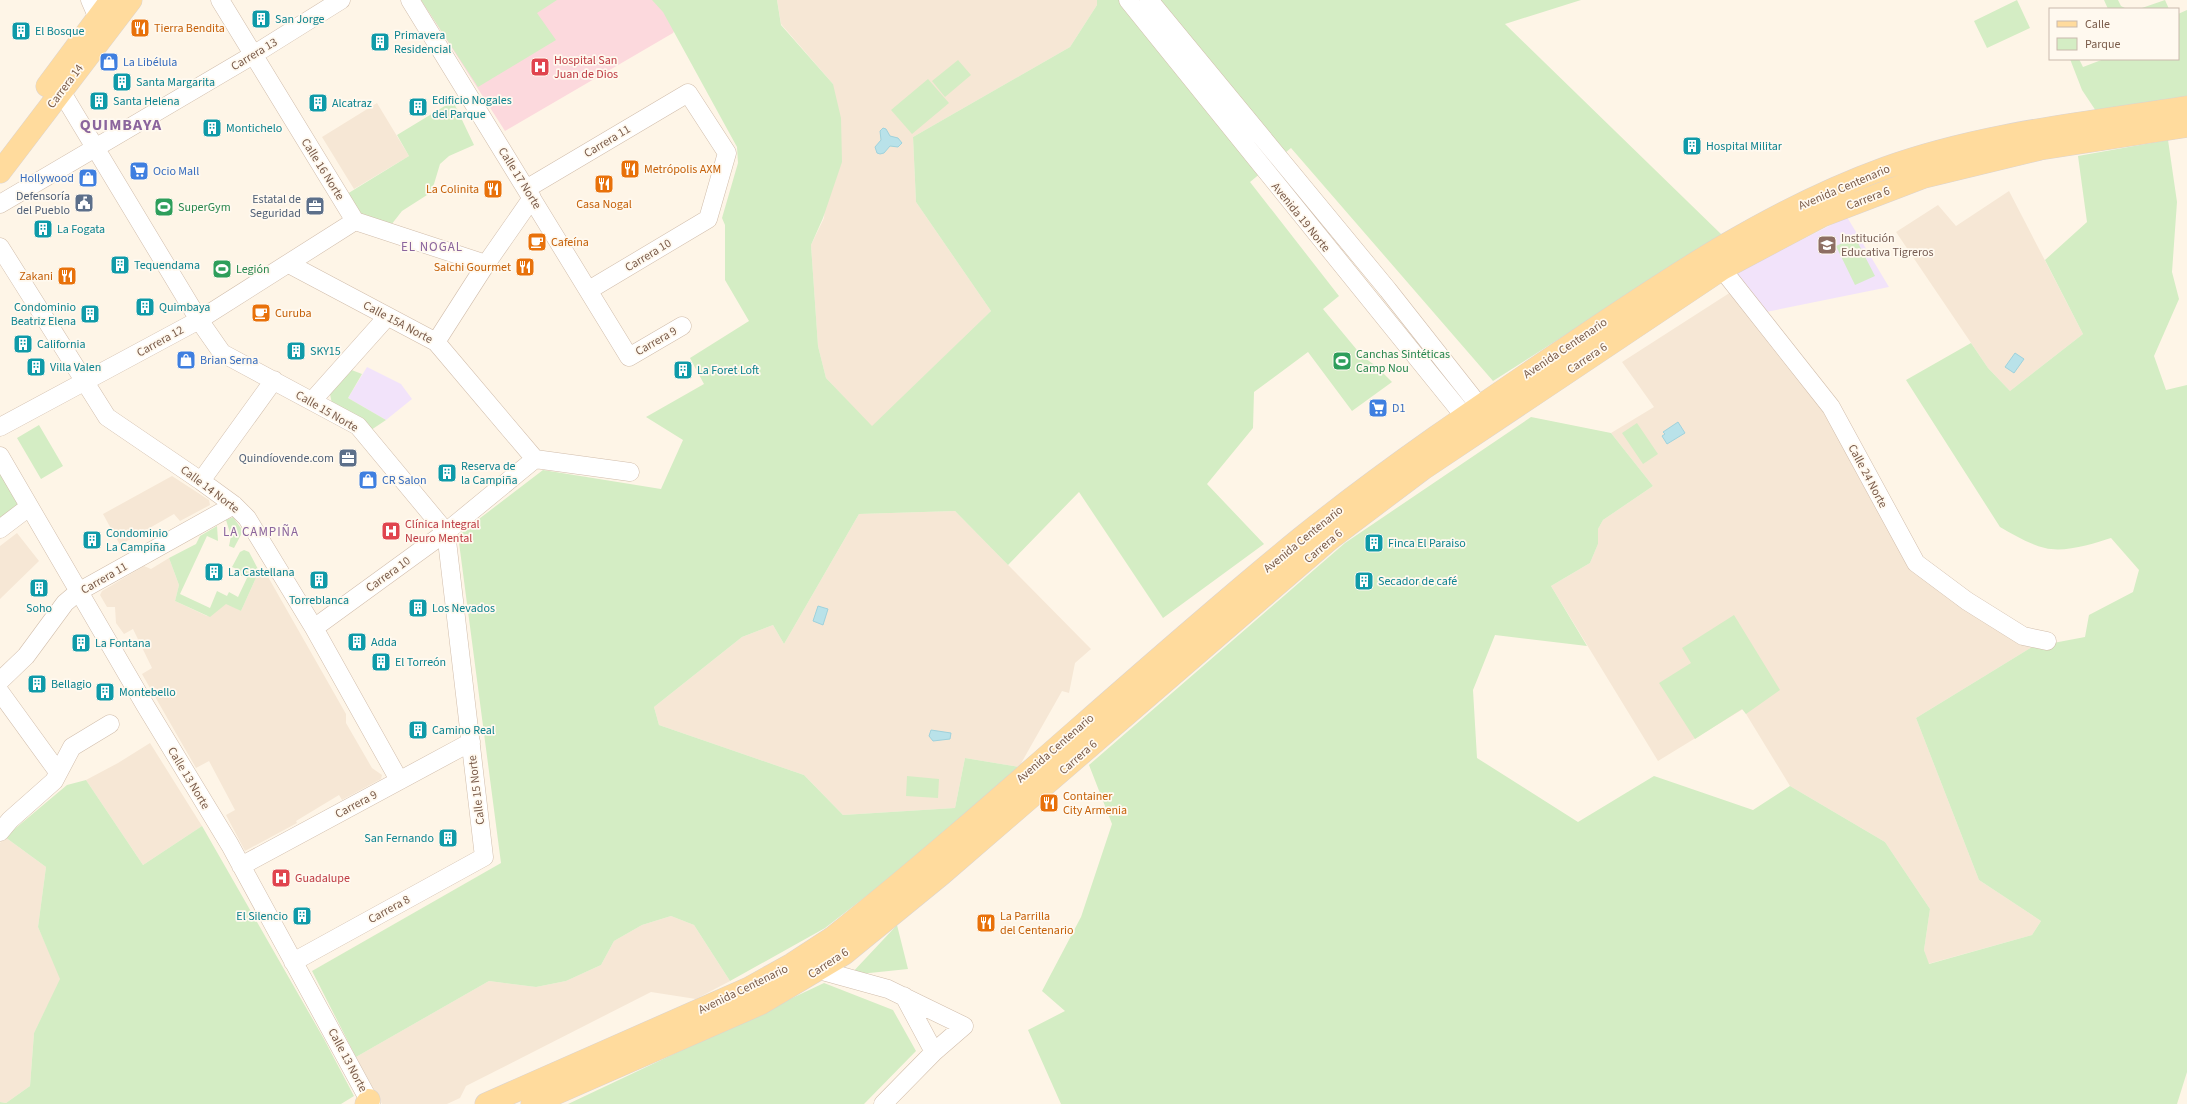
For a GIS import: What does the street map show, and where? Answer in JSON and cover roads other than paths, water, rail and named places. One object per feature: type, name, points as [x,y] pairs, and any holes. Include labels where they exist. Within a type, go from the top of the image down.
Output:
[{"type":"main road","name":"Carrera 14","points":[[0,172],[131,0]]},
{"type":"main road","name":"Carrera 14","points":[[0,147],[99,5]]},
{"type":"main road","name":"Avenida Centenario","points":[[486,1104],[749,988],[792,964],[832,938],[867,910],[1303,536],[1478,419],[1679,271],[1773,218],[1846,195],[1927,154],[1981,140],[2187,107]]},
{"type":"main road","name":"Carrera 6","points":[[532,1104],[760,1004],[844,954],[948,869],[1330,539],[1417,473],[1478,419],[1722,269],[1789,233],[1846,195],[2040,149],[2187,126]]},
{"type":"street","name":"Calle 16 Norte","points":[[220,0],[355,221]]},
{"type":"street","name":"Carrera 13","points":[[0,204],[253,55],[341,0]]},
{"type":"street","name":"Calle 17 Norte","points":[[410,0],[629,357]]},
{"type":"street","name":"Avenida 19 Norte","points":[[1128,0],[1264,170],[1478,419]]},
{"type":"street","name":"Avenida 19 Norte","points":[[1150,0],[1278,159],[1388,290],[1478,419]]},
{"type":"street","name":"Calle 15 Norte","points":[[61,91],[199,320],[222,353],[358,426],[446,532],[484,857]]},
{"type":"street","name":"Carrera 11","points":[[436,342],[529,194],[688,93],[727,153],[708,219]]},
{"type":"street","name":"Carrera 10","points":[[589,290],[708,219]]},
{"type":"street","points":[[355,221],[486,264]]},
{"type":"street","name":"Carrera 12","points":[[0,427],[86,383],[199,320],[355,221]]},
{"type":"street","name":"Calle 14 Norte","points":[[0,248],[107,417],[201,481],[234,505],[247,518],[314,628],[399,780]]},
{"type":"street","name":"Calle 15A Norte","points":[[289,264],[436,342],[535,459]]},
{"type":"street","name":"Calle 24 Norte","points":[[1722,269],[1831,407],[1916,563],[1967,601],[2023,636],[2047,641]]},
{"type":"street","points":[[312,401],[387,316]]},
{"type":"street","name":"Carrera 9","points":[[629,357],[682,326]]},
{"type":"street","points":[[201,481],[274,380]]},
{"type":"street","name":"Calle 13 Norte","points":[[0,456],[78,592],[241,866],[369,1103]]},
{"type":"street","points":[[535,459],[630,472]]},
{"type":"street","name":"Carrera 10","points":[[314,628],[446,532],[535,459]]},
{"type":"street","name":"Carrera 11","points":[[0,681],[26,656],[66,603],[78,592],[234,505]]},
{"type":"street","points":[[0,529],[29,507]]},
{"type":"street","points":[[0,692],[58,772]]},
{"type":"street","points":[[0,832],[10,820],[54,781],[72,747],[110,724]]},
{"type":"street","name":"Carrera 9","points":[[241,866],[471,742]]},
{"type":"street","name":"Carrera 8","points":[[293,962],[484,857]]},
{"type":"street","points":[[819,970],[888,989],[964,1026],[934,1052],[883,1104]]},
{"type":"street","points":[[904,996],[934,1052]]},
{"type":"water","points":[[883,128],[886,129],[890,136],[898,138],[902,143],[898,147],[890,146],[884,153],[880,154],[877,153],[875,147],[881,140],[880,131]]},
{"type":"water","points":[[2015,353],[2024,359],[2014,373],[2005,367]]},
{"type":"water","points":[[1678,422],[1685,433],[1667,444],[1662,436],[1665,434],[1663,432]]},
{"type":"water","points":[[818,606],[828,609],[823,625],[813,621]]},
{"type":"water","points":[[931,730],[951,733],[950,739],[933,741],[929,736]]},
{"type":"place","name":"San Jorge","points":[[261,19]]},
{"type":"place","name":"Tierra Bendita","points":[[140,28]]},
{"type":"place","name":"El Bosque","points":[[21,31]]},
{"type":"place","name":"Primavera Residencial","points":[[380,42]]},
{"type":"place","name":"La Libélula","points":[[109,62]]},
{"type":"place","name":"Hospital San Juan de Dios","points":[[540,67]]},
{"type":"place","name":"Santa Margarita","points":[[122,82]]},
{"type":"place","name":"Santa Helena","points":[[99,101]]},
{"type":"place","name":"Alcatraz","points":[[318,103]]},
{"type":"place","name":"Edificio Nogales del Parque","points":[[418,107]]},
{"type":"place","name":"Montichelo","points":[[212,128]]},
{"type":"place","name":"Hospital Militar","points":[[1692,146]]},
{"type":"place","name":"Metrópolis AXM","points":[[630,169]]},
{"type":"place","name":"Ocio Mall","points":[[139,171]]},
{"type":"place","name":"Hollywood","points":[[88,178]]},
{"type":"place","name":"Casa Nogal","points":[[604,184]]},
{"type":"place","name":"La Colinita","points":[[493,189]]},
{"type":"place","name":"Defensoría del Pueblo","points":[[84,203]]},
{"type":"place","name":"Estatal de Seguridad","points":[[315,206]]},
{"type":"place","name":"SuperGym","points":[[164,207]]},
{"type":"place","name":"La Fogata","points":[[43,229]]},
{"type":"place","name":"Cafeína","points":[[537,242]]},
{"type":"place","name":"Institución Educativa Tigreros","points":[[1827,245]]},
{"type":"place","name":"Tequendama","points":[[120,265]]},
{"type":"place","name":"Salchi Gourmet","points":[[525,267]]},
{"type":"place","name":"Legión","points":[[222,269]]},
{"type":"place","name":"Zakani","points":[[67,276]]},
{"type":"place","name":"Quimbaya","points":[[145,307]]},
{"type":"place","name":"Curuba","points":[[261,313]]},
{"type":"place","name":"Condominio Beatriz Elena","points":[[90,314]]},
{"type":"place","name":"California","points":[[23,344]]},
{"type":"place","name":"SKY15","points":[[296,351]]},
{"type":"place","name":"Brian Serna","points":[[186,360]]},
{"type":"place","name":"Canchas Sintéticas Camp Nou","points":[[1342,361]]},
{"type":"place","name":"Villa Valen","points":[[36,367]]},
{"type":"place","name":"La Foret Loft","points":[[683,370]]},
{"type":"place","name":"D1","points":[[1378,408]]},
{"type":"place","name":"Quindíovende.com","points":[[348,458]]},
{"type":"place","name":"Reserva de la Campiña","points":[[447,473]]},
{"type":"place","name":"CR Salon","points":[[368,480]]},
{"type":"place","name":"Clínica Integral Neuro Mental","points":[[391,531]]},
{"type":"place","name":"Condominio La Campiña","points":[[92,540]]},
{"type":"place","name":"Finca El Paraiso","points":[[1374,543]]},
{"type":"place","name":"La Castellana","points":[[214,572]]},
{"type":"place","name":"Torreblanca","points":[[319,580]]},
{"type":"place","name":"Secador de café","points":[[1364,581]]},
{"type":"place","name":"Soho","points":[[39,588]]},
{"type":"place","name":"Los Nevados","points":[[418,608]]},
{"type":"place","name":"Adda","points":[[357,642]]},
{"type":"place","name":"La Fontana","points":[[81,643]]},
{"type":"place","name":"El Torreón","points":[[381,662]]},
{"type":"place","name":"Bellagio","points":[[37,684]]},
{"type":"place","name":"Montebello","points":[[105,692]]},
{"type":"place","name":"Camino Real","points":[[418,730]]},
{"type":"place","name":"Container City Armenia","points":[[1049,803]]},
{"type":"place","name":"San Fernando","points":[[448,838]]},
{"type":"place","name":"Guadalupe","points":[[281,878]]},
{"type":"place","name":"El Silencio","points":[[302,916]]},
{"type":"place","name":"La Parrilla del Centenario","points":[[986,923]]},
{"type":"district","name":"QUIMBAYA","points":[[121,124]]},
{"type":"district","name":"EL NOGAL","points":[[432,246]]},
{"type":"district","name":"LA CAMPIÑA","points":[[261,531]]}]
